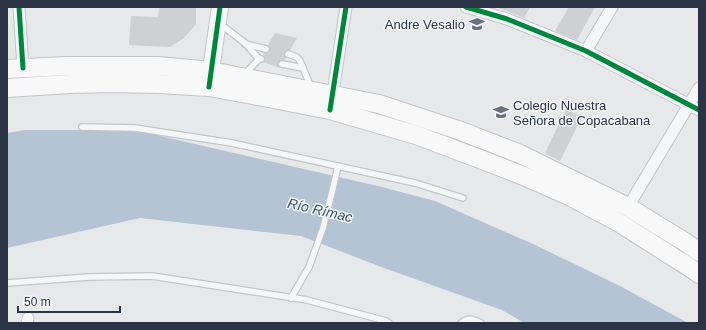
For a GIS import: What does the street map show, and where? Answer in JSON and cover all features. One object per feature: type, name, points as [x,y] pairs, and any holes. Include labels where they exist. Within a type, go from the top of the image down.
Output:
[{"type":"main road","points":[[15,68],[66,66],[158,66],[210,79],[264,97],[386,106],[491,142],[520,154],[628,207],[699,252]]},
{"type":"main road","points":[[7,88],[69,84],[158,84],[242,77],[313,91],[332,102],[378,124],[452,148],[566,195],[618,222],[699,274]]},
{"type":"street","points":[[15,68],[19,7]]},
{"type":"street","points":[[332,102],[346,7]]},
{"type":"street","points":[[466,7],[507,20],[586,51],[694,107]]},
{"type":"street","points":[[586,51],[612,7]]},
{"type":"street","points":[[210,79],[219,15]]},
{"type":"street","points":[[628,207],[694,107],[699,88]]},
{"type":"lane","points":[[219,15],[260,59],[242,77]]},
{"type":"lane","points":[[245,43],[266,49]]},
{"type":"lane","points":[[288,54],[298,57],[313,91]]},
{"type":"lane","points":[[282,64],[303,68]]},
{"type":"lane","points":[[82,127],[135,128],[232,143],[415,183],[463,198]]},
{"type":"lane","points":[[291,298],[309,267],[322,228],[338,166]]},
{"type":"lane","points":[[7,283],[89,277],[152,276],[307,300],[390,323]]},
{"type":"lane","points":[[461,323],[468,319],[481,323]]},
{"type":"water","name":"Río Rímac","points":[[25,130],[134,130],[382,187],[435,201],[533,244],[620,286],[688,323],[524,323],[502,310],[384,268],[301,236],[140,218],[7,248],[7,133]]},
{"type":"building","points":[[159,7],[196,7],[196,24],[184,38],[170,47],[129,45],[131,16],[158,17]]},
{"type":"building","points":[[496,7],[530,7],[524,18]]},
{"type":"building","points":[[569,7],[595,7],[577,40],[555,31]]},
{"type":"building","points":[[275,33],[297,38],[290,50],[284,52],[286,58],[279,62],[278,65],[280,68],[263,62],[265,59],[263,55],[264,53],[268,53],[270,50],[268,45]]},
{"type":"building","points":[[566,109],[582,117],[560,161],[545,153]]},
{"type":"cycle path","points":[[19,7],[23,68]]},
{"type":"cycle path","points":[[209,87],[220,7]]},
{"type":"cycle path","points":[[330,110],[346,7]]},
{"type":"cycle path","points":[[466,7],[507,19],[586,51],[699,110]]},
{"type":"place","name":"Andre Vesalio","points":[[477,24]]},
{"type":"place","name":"Colegio Nuestra Señora de Copacabana","points":[[501,112]]}]
